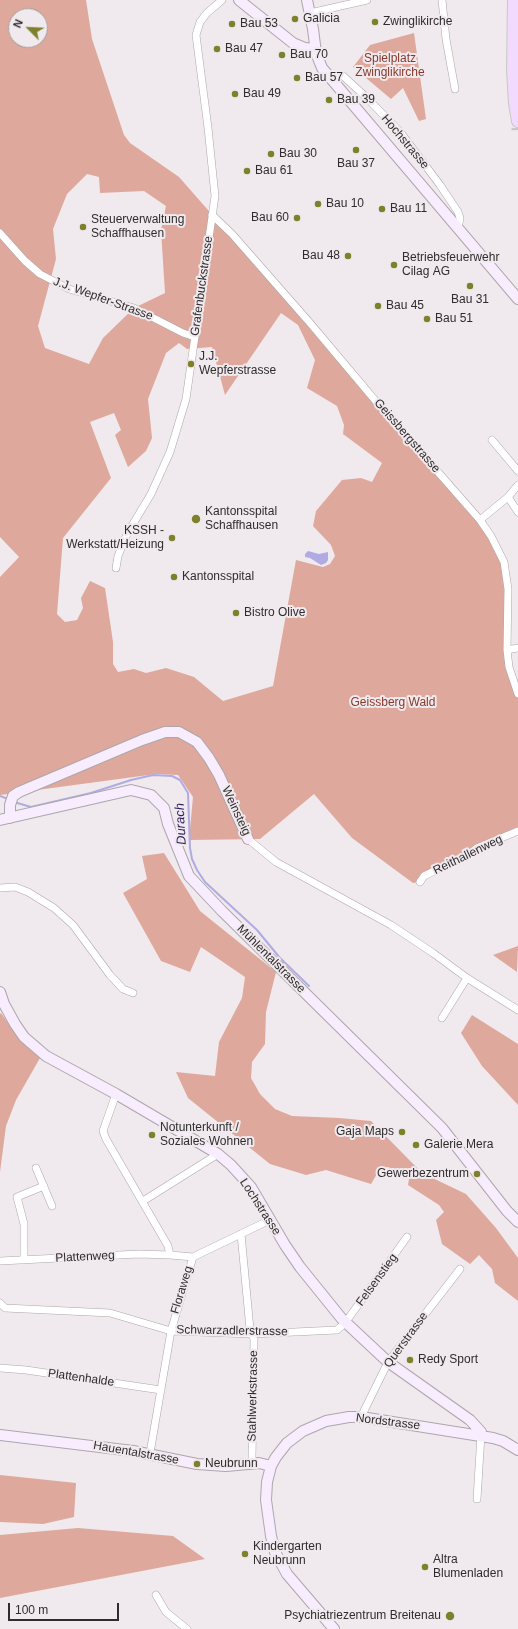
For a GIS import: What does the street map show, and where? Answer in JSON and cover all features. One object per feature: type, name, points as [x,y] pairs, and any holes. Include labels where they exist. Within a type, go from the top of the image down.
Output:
[{"type":"main road","points":[[514,0],[513,70],[515,103],[518,121]]},
{"type":"street","name":"Grafenbuckstrasse","points":[[116,568],[123,541],[151,494],[170,452],[186,399],[214,196],[208,128],[196,35],[200,22],[207,13],[222,0]]},
{"type":"street","points":[[239,0],[293,43],[305,48],[315,49]]},
{"type":"street","name":"Hochstrasse","points":[[307,0],[313,28],[315,49],[319,63],[330,78],[518,299]]},
{"type":"street","points":[[310,13],[346,2],[367,0]]},
{"type":"street","points":[[442,0],[446,39],[455,89]]},
{"type":"street","name":"Hochstrasse","points":[[330,78],[337,75],[342,75],[401,133],[440,184],[458,212],[460,218],[458,228]]},
{"type":"street","name":"Geissbergstrasse","points":[[212,215],[232,234],[310,323],[480,520],[491,536],[504,562],[508,589],[507,650],[509,667],[518,694]]},
{"type":"street","name":"J.J. Wepfer-Strasse","points":[[0,233],[25,261],[40,274],[69,289],[134,308],[183,333],[195,337]]},
{"type":"street","points":[[492,440],[518,471]]},
{"type":"street","points":[[480,520],[508,497],[518,485]]},
{"type":"street","points":[[508,497],[518,512]]},
{"type":"street","points":[[507,650],[518,648]]},
{"type":"street","name":"Weinsteig","points":[[5,819],[12,801],[18,792],[142,740],[165,732],[179,732],[197,742],[220,775],[248,839],[276,862],[391,925],[467,978],[518,1010]]},
{"type":"street","name":"Mühlentalstrasse","points":[[5,819],[131,790],[151,795],[164,808],[168,824],[189,876],[222,911],[442,1128],[507,1211],[518,1222]]},
{"type":"street","name":"Reithallenweg","points":[[420,882],[424,876],[471,853],[477,848],[518,831]]},
{"type":"street","points":[[0,888],[16,887],[28,892],[54,908],[73,925],[110,975],[123,989],[133,992]]},
{"type":"street","points":[[442,1018],[467,978]]},
{"type":"street","name":"Lochstrasse","points":[[0,992],[4,1004],[24,1037],[46,1056],[116,1094],[218,1154],[231,1165],[251,1187],[300,1267],[345,1323],[388,1362],[470,1420],[481,1432],[481,1435]]},
{"type":"street","name":"Floraweg","points":[[116,1094],[103,1131],[106,1139],[144,1202],[168,1246],[170,1255],[193,1257],[171,1331],[150,1453]]},
{"type":"street","points":[[144,1202],[218,1154]]},
{"type":"street","points":[[36,1168],[52,1206]]},
{"type":"street","points":[[24,1260],[24,1224],[18,1197],[44,1186]]},
{"type":"street","points":[[193,1257],[270,1220]]},
{"type":"street","name":"Stahlwerkstrasse","points":[[241,1234],[250,1329],[254,1339],[253,1463]]},
{"type":"street","name":"Felsenstieg","points":[[345,1323],[407,1237]]},
{"type":"street","name":"Plattenweg","points":[[0,1261],[139,1254],[170,1255]]},
{"type":"street","name":"Querstrasse","points":[[361,1417],[388,1362],[460,1269]]},
{"type":"street","name":"Schwarzadlerstrasse","points":[[0,1303],[5,1308],[110,1313],[171,1331],[252,1334],[337,1330],[345,1323]]},
{"type":"street","name":"Plattenhalde","points":[[0,1368],[26,1370],[161,1390]]},
{"type":"street","name":"Nordstrasse","points":[[271,1466],[282,1449],[303,1431],[326,1422],[349,1417],[361,1417],[481,1435],[499,1440],[518,1450]]},
{"type":"street","name":"Hauentalstrasse","points":[[0,1434],[150,1453],[197,1464],[226,1466],[265,1463],[271,1466]]},
{"type":"street","points":[[476,1499],[481,1435]]},
{"type":"street","points":[[271,1466],[267,1482],[266,1500],[270,1536],[275,1552],[287,1574],[334,1629]]},
{"type":"street","points":[[156,1595],[166,1612],[187,1629]]},
{"type":"green space","name":"Geissberg Wald","points":[[0,0],[86,0],[92,39],[124,135],[130,143],[179,177],[480,520],[504,562],[507,650],[518,694],[518,831],[477,848],[420,882],[413,883],[352,838],[314,794],[260,839],[189,840],[193,797],[178,775],[156,774],[0,795],[0,577],[19,557],[0,537]],"holes":[[[87,174],[99,177],[100,193],[144,191],[166,206],[161,230],[165,293],[134,308],[103,338],[89,364],[45,348],[38,326],[56,259],[53,229],[67,194]],[[281,313],[298,325],[315,360],[307,388],[337,406],[344,425],[343,434],[382,463],[372,482],[361,478],[342,480],[316,511],[313,526],[331,545],[335,556],[330,564],[323,567],[296,560],[273,686],[223,701],[194,677],[166,668],[146,673],[134,669],[118,672],[113,664],[113,642],[105,588],[90,581],[81,598],[83,608],[77,620],[65,622],[57,614],[63,538],[111,478],[90,422],[114,413],[121,430],[115,435],[128,467],[146,451],[152,438],[148,399],[166,353],[179,343],[187,349],[212,347],[225,395]]]},
{"type":"green space","name":"Spielplatz Zwinglikirche","points":[[414,33],[426,119],[419,121],[403,88],[391,99],[353,67],[370,45]]},
{"type":"green space","points":[[164,853],[200,911],[276,972],[266,1012],[265,1044],[252,1062],[251,1078],[260,1094],[275,1109],[292,1116],[371,1121],[422,1173],[466,1194],[496,1228],[518,1258],[518,1301],[495,1283],[492,1269],[479,1255],[470,1264],[442,1244],[436,1220],[444,1212],[439,1205],[408,1185],[410,1173],[387,1167],[380,1169],[371,1184],[326,1170],[306,1175],[270,1164],[188,1098],[176,1072],[215,1076],[219,1042],[242,998],[245,977],[201,947],[190,972],[161,961],[123,893],[147,879],[142,856]]},
{"type":"green space","points":[[518,946],[517,972],[493,955]]},
{"type":"green space","points":[[1,1013],[16,1035],[40,1058],[16,1100],[6,1126],[0,1172],[0,1014]]},
{"type":"green space","points":[[472,1015],[518,1044],[518,1105],[482,1066],[461,1033]]},
{"type":"green space","points":[[0,1475],[76,1483],[74,1517],[43,1524],[0,1522]]},
{"type":"green space","points":[[78,1528],[173,1536],[205,1559],[0,1598],[0,1535]]},
{"type":"shaded area","points":[[308,551],[319,554],[328,552],[328,560],[326,563],[321,565],[310,558],[305,557],[305,554]]},
{"type":"waterway","name":"Durach","points":[[14,802],[31,807],[91,793],[131,780],[153,775],[172,776],[180,780],[188,793],[190,848],[192,859],[197,870],[205,882],[257,930],[280,958],[309,986]]},
{"type":"waterway","name":"Durach","points":[[0,796],[8,799]]},
{"type":"tunnel","points":[[517,109],[518,130]]},
{"type":"place","name":"Galicia","points":[[295,19]]},
{"type":"place","name":"Zwinglikirche","points":[[375,22]]},
{"type":"place","name":"Bau 53","points":[[232,24]]},
{"type":"place","name":"Bau 47","points":[[217,49]]},
{"type":"place","name":"Bau 70","points":[[282,55]]},
{"type":"place","name":"Bau 57","points":[[297,78]]},
{"type":"place","name":"Bau 49","points":[[235,94]]},
{"type":"place","name":"Bau 39","points":[[329,100]]},
{"type":"place","name":"Bau 37","points":[[356,150]]},
{"type":"place","name":"Bau 30","points":[[271,154]]},
{"type":"place","name":"Bau 61","points":[[247,171]]},
{"type":"place","name":"Bau 10","points":[[318,204]]},
{"type":"place","name":"Bau 11","points":[[382,209]]},
{"type":"place","name":"Bau 60","points":[[297,218]]},
{"type":"place","name":"Steuerverwaltung Schaffhausen","points":[[83,227]]},
{"type":"place","name":"Bau 48","points":[[348,256]]},
{"type":"place","name":"Betriebsfeuerwehr Cilag AG","points":[[394,265]]},
{"type":"place","name":"Bau 31","points":[[470,286]]},
{"type":"place","name":"Bau 45","points":[[378,306]]},
{"type":"place","name":"Bau 51","points":[[427,319]]},
{"type":"place","name":"J.J. Wepferstrasse","points":[[191,364]]},
{"type":"place","name":"Kantonsspital Schaffhausen","points":[[196,519]]},
{"type":"place","name":"KSSH - Werkstatt/Heizung","points":[[172,538]]},
{"type":"place","name":"Kantonsspital","points":[[174,577]]},
{"type":"place","name":"Bistro Olive","points":[[236,613]]},
{"type":"place","name":"Gaja Maps","points":[[402,1132]]},
{"type":"place","name":"Notunterkunft / Soziales Wohnen","points":[[152,1135]]},
{"type":"place","name":"Galerie Mera","points":[[416,1145]]},
{"type":"place","name":"Gewerbezentrum","points":[[477,1174]]},
{"type":"place","name":"Redy Sport","points":[[410,1360]]},
{"type":"place","name":"Neubrunn","points":[[197,1464]]},
{"type":"place","name":"Kindergarten Neubrunn","points":[[245,1554]]},
{"type":"place","name":"Altra Blumenladen","points":[[425,1567]]},
{"type":"place","name":"Psychiatriezentrum Breitenau","points":[[450,1616]]}]
